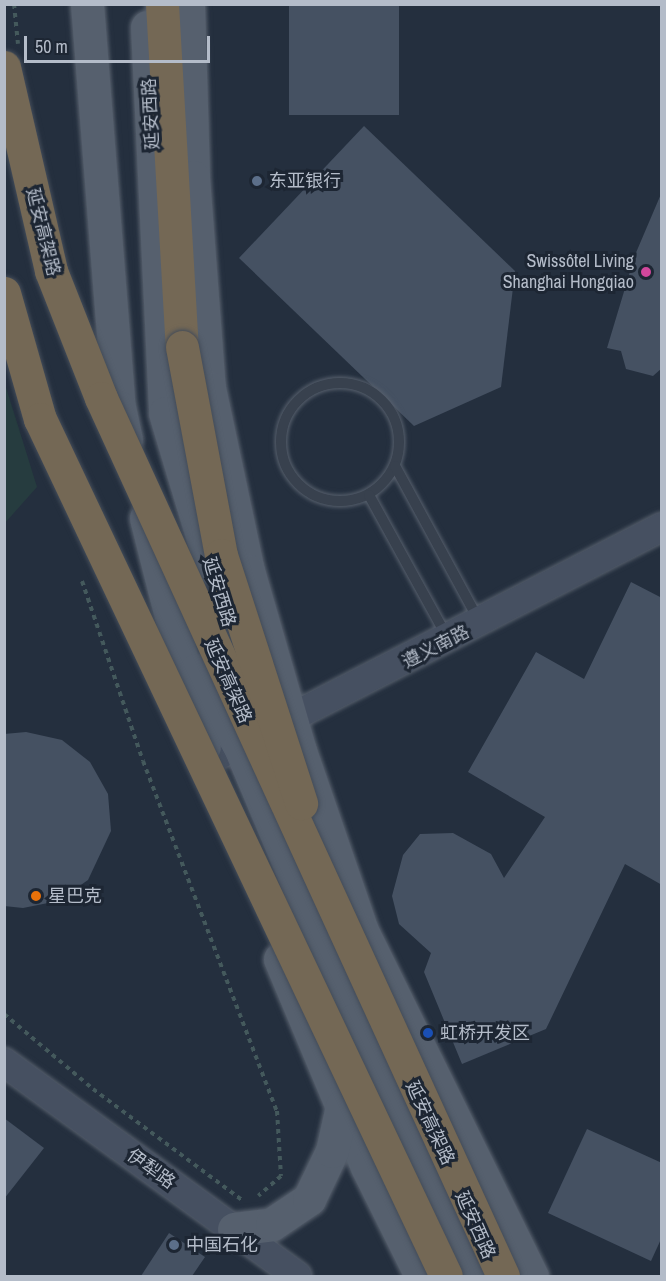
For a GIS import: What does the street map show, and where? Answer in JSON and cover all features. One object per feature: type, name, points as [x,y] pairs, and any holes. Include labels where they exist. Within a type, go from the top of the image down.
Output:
[{"type":"highway","points":[[162,4],[181,336],[221,555],[341,931]]},
{"type":"highway","name":"延安高架路","points":[[12,59],[51,271],[101,398],[341,931],[503,1276]]},
{"type":"highway","points":[[4,293],[40,418],[446,1276]]},
{"type":"main road","points":[[87,4],[118,407],[221,820],[342,1106],[421,1276]]},
{"type":"main road","name":"延安西路","points":[[146,4],[165,413],[251,741],[354,1020],[475,1276]]},
{"type":"main road","name":"延安西路","points":[[188,4],[193,177],[208,388],[248,571],[292,721],[362,931],[532,1276]]},
{"type":"main road","points":[[177,638],[251,741]]},
{"type":"main road","name":"延安西路","points":[[251,741],[441,1147],[498,1276]]},
{"type":"main road","points":[[234,1229],[272,1224],[309,1199],[332,1151],[342,1106]]},
{"type":"street","name":"遵义南路","points":[[207,761],[292,721],[662,527]]},
{"type":"street","name":"伊犁路","points":[[4,1062],[297,1276]]},
{"type":"lane","points":[[327,384],[364,387],[392,411],[400,448],[395,466],[369,495],[329,501],[295,481],[280,443],[294,405],[327,384]]},
{"type":"lane","points":[[395,466],[480,624]]},
{"type":"lane","points":[[369,495],[449,640]]},
{"type":"path","points":[[12,59],[14,4]]},
{"type":"path","points":[[4,1014],[93,1089],[248,1204],[281,1176],[277,1111],[143,761],[81,577]]},
{"type":"green space","points":[[5,384],[37,487],[4,523]]},
{"type":"building","points":[[289,4],[399,4],[399,115],[289,115]]},
{"type":"building","points":[[364,126],[515,271],[501,387],[414,426],[239,258]]},
{"type":"building","name":"Swissôtel Living Shanghai Hongqiao","points":[[661,194],[662,368],[653,376],[626,369],[621,351],[607,348],[635,255]]},
{"type":"building","points":[[631,582],[662,598],[662,885],[625,864],[546,1029],[462,1064],[424,972],[431,953],[399,924],[392,896],[403,855],[420,834],[453,833],[491,854],[504,878],[545,817],[468,772],[536,652],[584,679]]},
{"type":"building","points":[[26,732],[62,740],[90,762],[108,794],[111,831],[88,880],[58,901],[23,908],[4,906],[4,734]]},
{"type":"building","points":[[4,1118],[44,1148],[4,1199]]},
{"type":"building","points":[[587,1129],[662,1163],[662,1237],[651,1261],[548,1213]]},
{"type":"building","name":"中国石化","points":[[169,1233],[205,1257],[192,1276],[141,1276]]},
{"type":"place","name":"东亚银行","points":[[257,181]]},
{"type":"place","name":"Swissôtel Living Shanghai Hongqiao","points":[[646,272]]},
{"type":"place","name":"星巴克","points":[[36,896]]},
{"type":"place","name":"虹桥开发区","points":[[428,1033]]},
{"type":"place","name":"中国石化","points":[[174,1245]]}]
